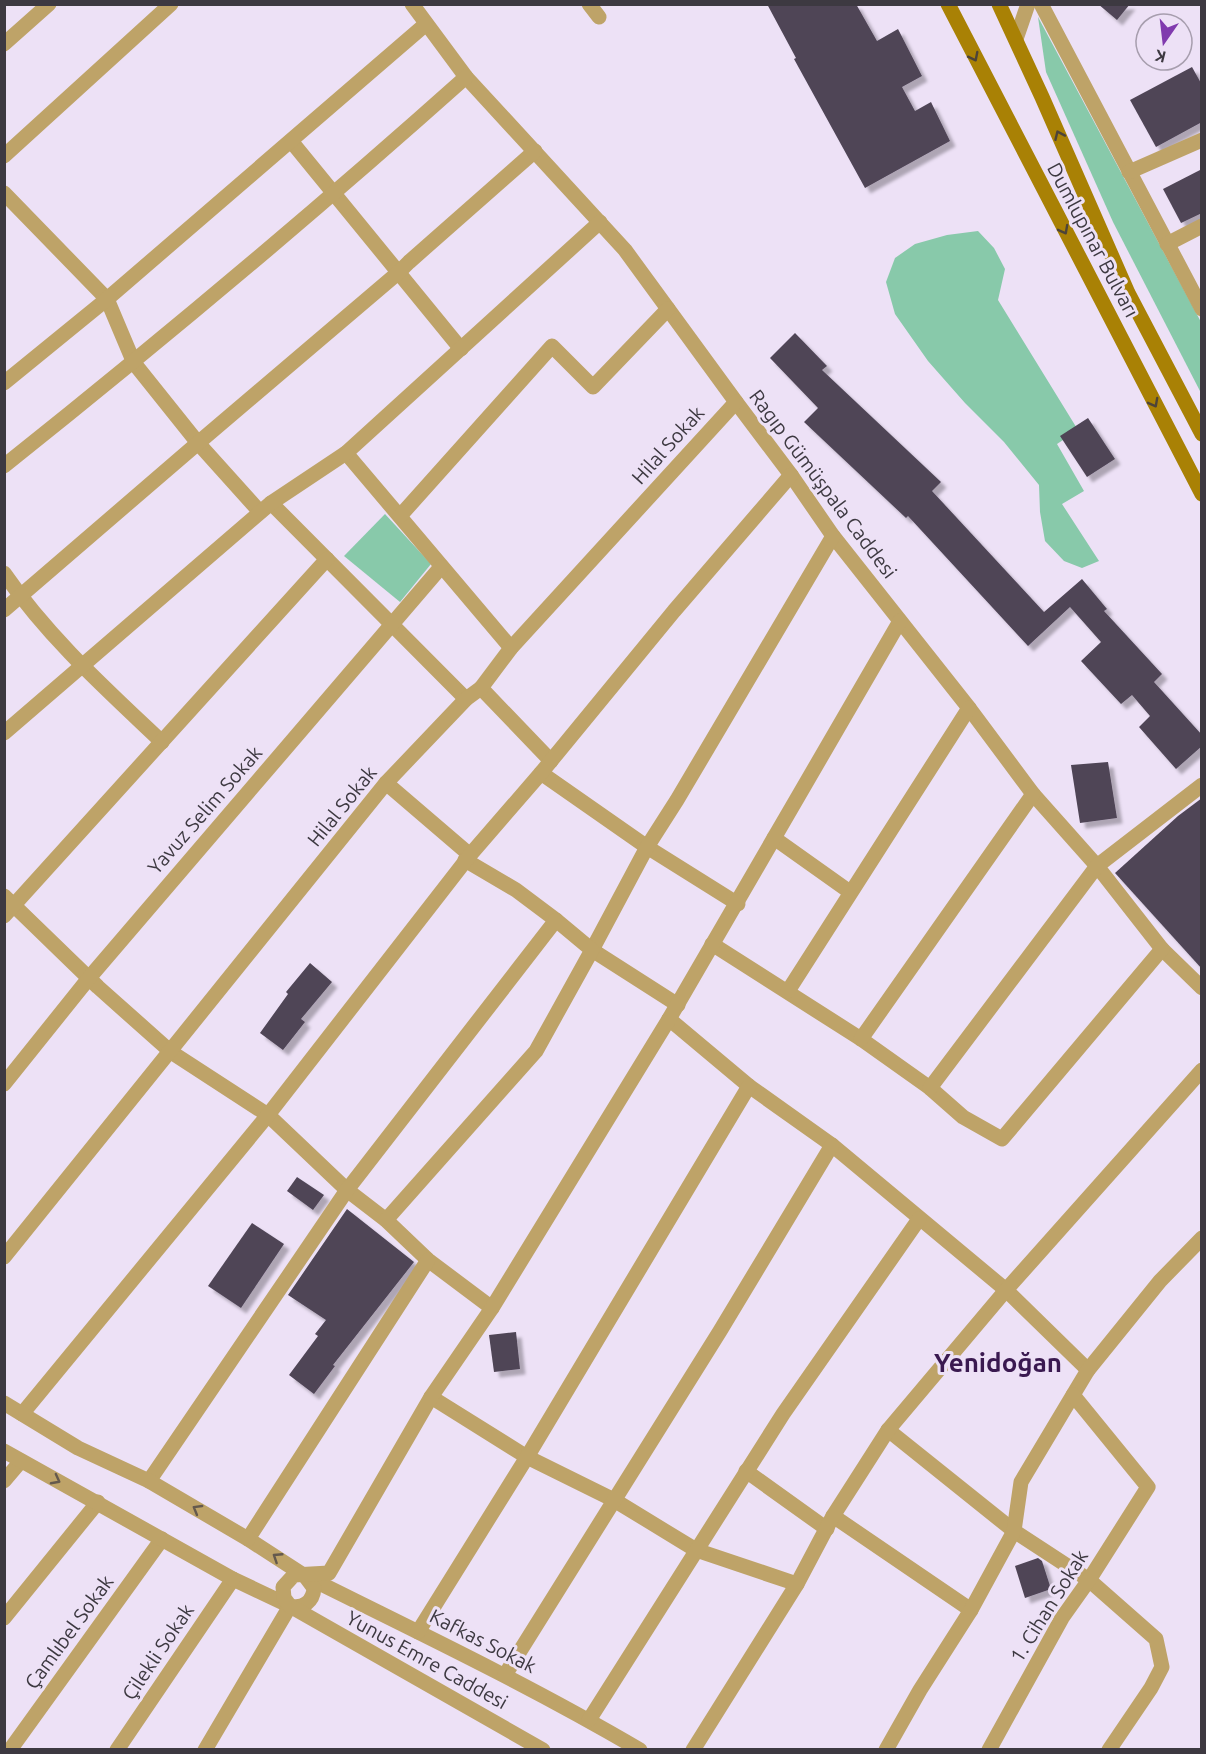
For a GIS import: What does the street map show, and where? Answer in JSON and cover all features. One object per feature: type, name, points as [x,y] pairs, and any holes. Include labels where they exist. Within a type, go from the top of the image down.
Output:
[{"type":"main road","name":"Dumlupınar Bulvarı","points":[[948,4],[1202,494]]},
{"type":"main road","name":"Dumlupınar Bulvarı","points":[[999,4],[1128,292],[1202,434]]},
{"type":"street","points":[[4,44],[49,4]]},
{"type":"street","name":"Ragıp Gümüşpala Caddesi","points":[[412,4],[466,76],[625,250],[791,475],[833,536],[969,708],[1033,794],[1097,866],[1162,948],[1202,988]]},
{"type":"street","points":[[589,4],[599,17]]},
{"type":"street","points":[[1016,39],[1028,4]]},
{"type":"street","points":[[1041,4],[1202,309]]},
{"type":"street","points":[[4,156],[168,6]]},
{"type":"street","points":[[4,383],[107,299],[426,24]]},
{"type":"street","points":[[4,466],[134,363],[466,76]]},
{"type":"street","points":[[1129,172],[1202,140]]},
{"type":"street","points":[[291,141],[460,349]]},
{"type":"street","points":[[4,610],[399,272],[535,151]]},
{"type":"street","points":[[4,193],[107,299],[134,363],[198,443],[266,508],[327,559],[466,699]]},
{"type":"street","points":[[4,733],[266,508],[346,453],[600,222]]},
{"type":"street","points":[[1167,244],[1202,226]]},
{"type":"street","points":[[400,516],[552,346],[592,387],[668,309]]},
{"type":"street","name":"Hilal Sokak","points":[[4,1257],[386,783],[466,699],[481,688],[511,648],[736,402]]},
{"type":"street","points":[[346,453],[511,648]]},
{"type":"street","points":[[22,1414],[268,1115],[468,858],[791,475]]},
{"type":"street","points":[[386,1220],[537,1051],[647,847],[833,536]]},
{"type":"street","points":[[327,559],[162,742],[8,905],[171,1052],[268,1115],[347,1190],[386,1220],[428,1260],[492,1308]]},
{"type":"street","name":"Yavuz Selim Sokak","points":[[4,1084],[89,978],[441,567]]},
{"type":"street","points":[[4,573],[20,597],[81,666],[162,742]]},
{"type":"street","points":[[305,1576],[314,1588],[311,1598],[300,1607],[290,1606],[284,1598],[283,1587],[294,1575],[329,1573],[431,1397],[492,1308],[678,1005],[900,621]]},
{"type":"street","points":[[481,688],[551,761]]},
{"type":"street","points":[[788,991],[969,708]]},
{"type":"street","points":[[541,773],[647,847],[738,904]]},
{"type":"street","points":[[386,783],[468,858],[516,890],[592,950],[678,1005]]},
{"type":"street","points":[[930,1088],[1097,866],[1202,785]]},
{"type":"street","points":[[861,1039],[1033,794]]},
{"type":"street","points":[[774,838],[850,892]]},
{"type":"street","points":[[149,1481],[347,1190],[556,920]]},
{"type":"street","points":[[712,944],[861,1039],[930,1088],[963,1117],[1002,1140],[1162,948]]},
{"type":"street","points":[[669,1019],[749,1086],[832,1145],[1006,1290],[1088,1370]]},
{"type":"street","points":[[693,1749],[797,1584],[830,1522],[888,1430],[1006,1290],[1202,1070]]},
{"type":"street","points":[[418,1632],[528,1457],[749,1086]]},
{"type":"street","points":[[505,1675],[726,1321],[832,1145]]},
{"type":"street","points":[[589,1720],[783,1414],[919,1219]]},
{"type":"street","points":[[886,1749],[970,1610],[1014,1531],[1021,1482],[1088,1370],[1160,1281],[1202,1238]]},
{"type":"street","points":[[248,1539],[428,1260]]},
{"type":"street","name":"1. Cihan Sokak","points":[[989,1749],[1062,1618],[1089,1581],[1148,1487],[1073,1395]]},
{"type":"street","points":[[431,1397],[528,1457],[614,1500],[696,1550],[797,1584]]},
{"type":"street","name":"Kafkas Sokak","points":[[4,1403],[78,1448],[149,1481],[248,1539],[305,1576],[505,1675],[640,1749]]},
{"type":"street","points":[[888,1430],[1014,1531],[1089,1581],[1156,1639],[1162,1667],[1151,1688],[1109,1749]]},
{"type":"street","points":[[4,1451],[233,1579]]},
{"type":"street","points":[[4,1481],[21,1461]]},
{"type":"street","points":[[746,1471],[970,1610]]},
{"type":"street","points":[[4,1618],[98,1502]]},
{"type":"street","name":"Çamlıbel Sokak","points":[[10,1749],[162,1539]]},
{"type":"street","name":"Yunus Emre Caddesi","points":[[233,1579],[290,1606],[543,1749]]},
{"type":"street","name":"Çilekli Sokak","points":[[117,1749],[233,1579]]},
{"type":"street","points":[[208,1748],[290,1606]]},
{"type":"green space","points":[[1038,17],[1201,322],[1201,393],[1113,222],[1046,72]]},
{"type":"green space","points":[[978,231],[994,248],[1005,269],[998,300],[1078,430],[1057,444],[1084,491],[1062,504],[1099,561],[1082,568],[1064,561],[1045,541],[1040,512],[1039,485],[1004,442],[928,361],[895,314],[886,282],[895,258],[915,244],[947,235]]},
{"type":"green space","points":[[385,514],[431,564],[400,602],[344,556]]},
{"type":"building","points":[[767,4],[856,4],[877,41],[898,29],[922,76],[902,87],[915,111],[931,102],[950,141],[865,188],[794,59],[796,58]]},
{"type":"building","points":[[1098,4],[1130,4],[1117,20]]},
{"type":"building","points":[[1194,71],[1202,85],[1202,122],[1156,147],[1130,100],[1183,72]]},
{"type":"building","points":[[1202,169],[1202,213],[1181,223],[1163,189]]},
{"type":"building","points":[[795,333],[827,366],[822,370],[941,482],[932,491],[1044,612],[1082,579],[1107,609],[1104,611],[1162,674],[1154,682],[1202,735],[1202,746],[1176,769],[1139,727],[1150,716],[1132,695],[1121,704],[1081,661],[1101,642],[1070,607],[1028,646],[908,516],[906,518],[804,422],[818,408],[770,358]]},
{"type":"building","points":[[1088,418],[1115,459],[1087,477],[1060,436]]},
{"type":"building","points":[[1108,762],[1117,818],[1080,823],[1071,765]]},
{"type":"building","points":[[1202,798],[1202,969],[1115,873],[1178,816]]},
{"type":"building","points":[[310,963],[332,982],[301,1019],[305,1022],[283,1050],[260,1033],[288,994],[286,992]]},
{"type":"building","points":[[297,1177],[324,1195],[313,1210],[287,1191]]},
{"type":"building","points":[[347,1209],[414,1262],[333,1365],[335,1366],[314,1394],[289,1375],[318,1336],[315,1334],[326,1320],[288,1295]]},
{"type":"building","points":[[252,1223],[284,1244],[241,1308],[208,1286]]},
{"type":"building","points":[[516,1332],[520,1369],[494,1372],[489,1335]]},
{"type":"building","points":[[1038,1558],[1042,1561],[1051,1589],[1025,1598],[1015,1566]]},
{"type":"district","name":"Yenidoğan","points":[[998,1363]]}]
